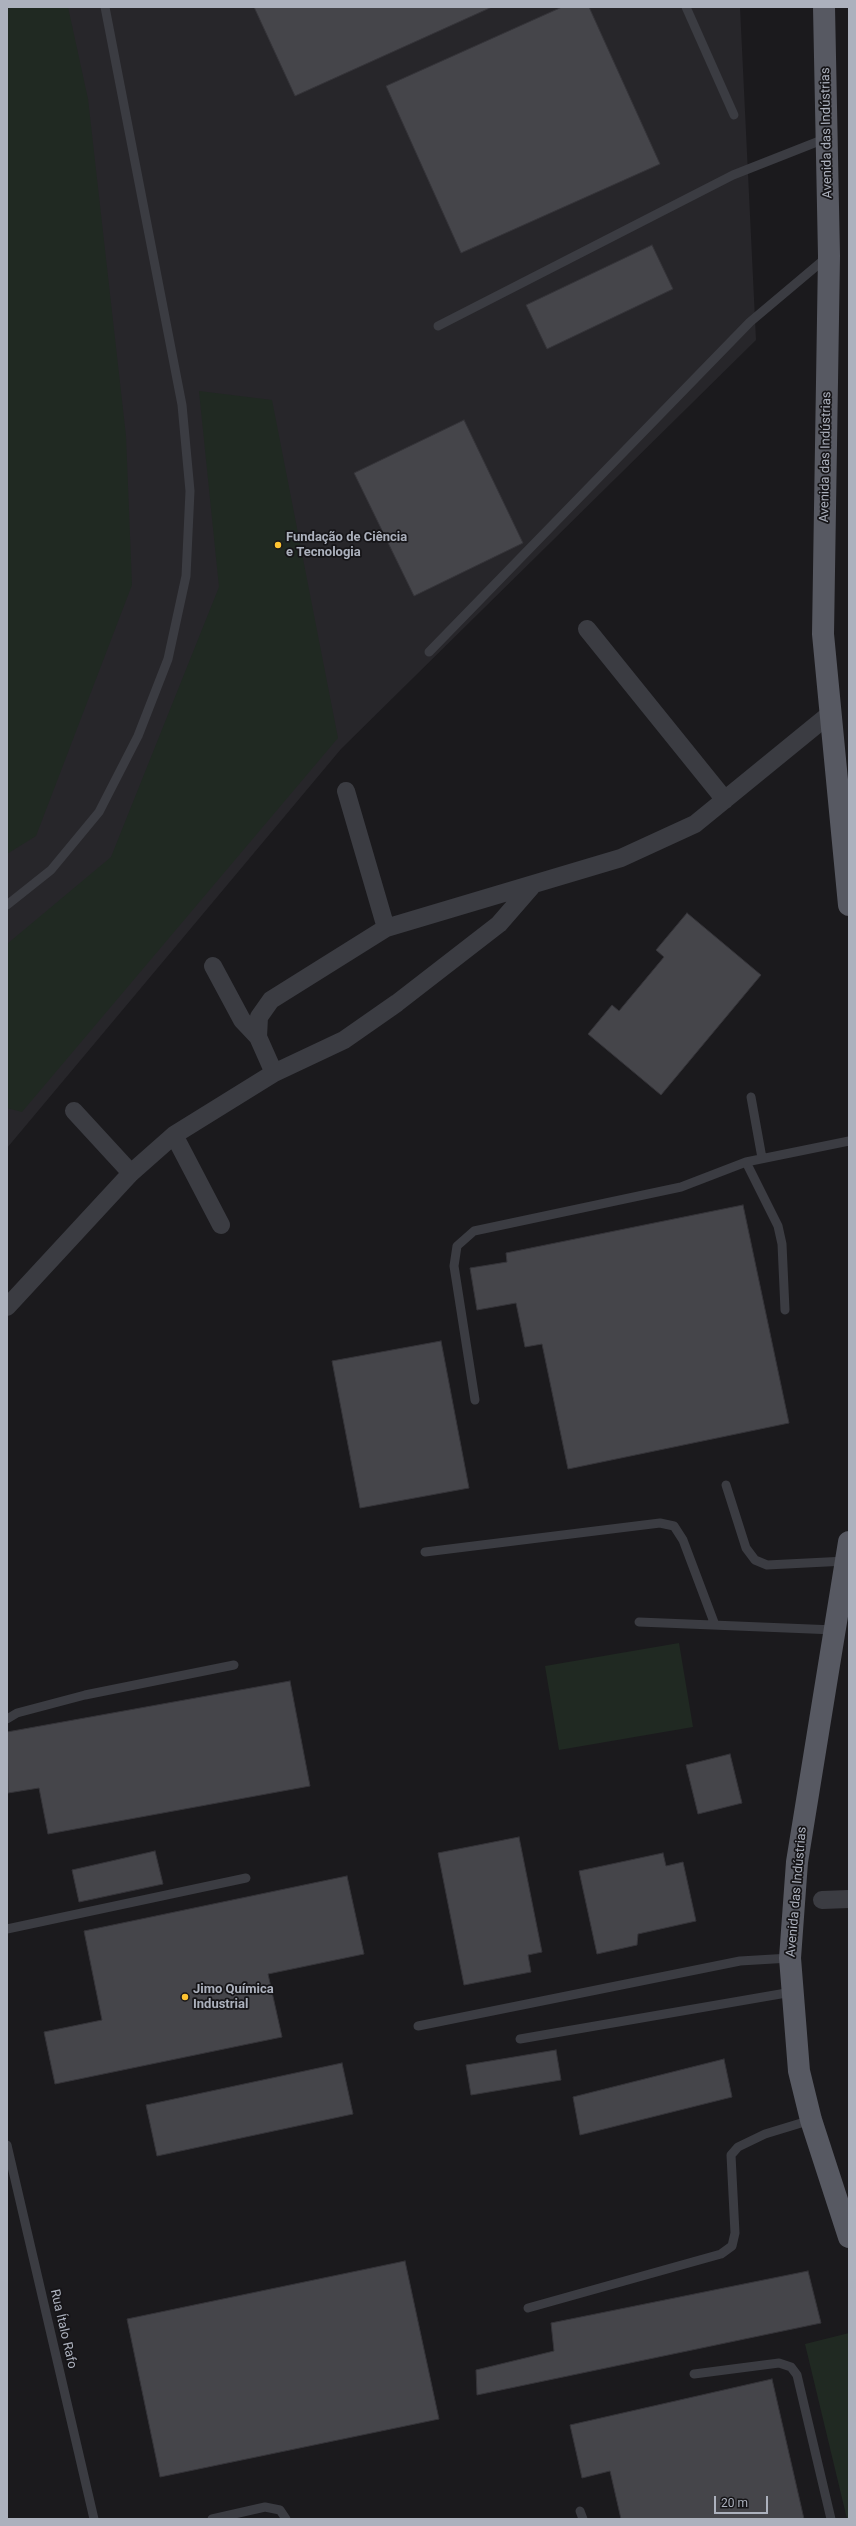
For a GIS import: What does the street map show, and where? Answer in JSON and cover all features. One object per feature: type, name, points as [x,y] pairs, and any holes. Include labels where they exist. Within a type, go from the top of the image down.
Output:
[{"type":"main road","name":"Avenida das Indústrias","points":[[824,7],[829,256],[823,634],[849,905]]},
{"type":"main road","name":"Avenida das Indústrias","points":[[847,1552],[845,1594],[835,1630],[797,1862],[790,1958],[799,2071],[811,2120],[849,2237]]},
{"type":"street","points":[[587,629],[725,800]]},
{"type":"street","points":[[258,1037],[259,1017],[271,1000],[386,928],[532,886],[621,858],[695,824],[831,713]]},
{"type":"street","points":[[346,790],[386,928]]},
{"type":"street","points":[[7,1307],[131,1173],[174,1135],[274,1073],[344,1040],[397,1004],[499,924],[532,886]]},
{"type":"street","points":[[213,966],[242,1020],[258,1037],[274,1073]]},
{"type":"street","points":[[74,1111],[131,1173]]},
{"type":"street","points":[[174,1135],[221,1225]]},
{"type":"street","points":[[822,1900],[849,1899]]},
{"type":"lane","points":[[7,905],[51,870],[99,812],[138,736],[168,659],[186,576],[190,492],[182,406],[105,7]]},
{"type":"lane","points":[[686,7],[734,115]]},
{"type":"lane","points":[[438,326],[733,175],[827,138]]},
{"type":"lane","points":[[429,652],[750,322],[829,256]]},
{"type":"lane","points":[[751,1097],[762,1158]]},
{"type":"lane","points":[[475,1400],[454,1266],[457,1246],[474,1231],[681,1187],[746,1162],[849,1141]]},
{"type":"lane","points":[[746,1162],[778,1226],[782,1244],[785,1310]]},
{"type":"lane","points":[[726,1485],[746,1548],[755,1560],[767,1565],[847,1552]]},
{"type":"lane","points":[[425,1552],[660,1523],[674,1526],[683,1540],[715,1625]]},
{"type":"lane","points":[[640,1622],[835,1630]]},
{"type":"lane","points":[[7,1719],[18,1713],[85,1695],[234,1665]]},
{"type":"lane","points":[[7,1929],[246,1878]]},
{"type":"lane","points":[[418,2026],[740,1961],[790,1958]]},
{"type":"lane","points":[[520,2039],[792,1992]]},
{"type":"lane","points":[[528,2308],[721,2254],[732,2246],[735,2233],[732,2155],[738,2147],[765,2134],[811,2120]]},
{"type":"lane","name":"Rua Ítalo Rafo","points":[[7,2145],[94,2519]]},
{"type":"lane","points":[[694,2374],[779,2363],[791,2367],[797,2375],[831,2519]]},
{"type":"lane","points":[[212,2519],[266,2508],[280,2510],[286,2519]]},
{"type":"shaded area","name":"Fundação de Ciência e Tecnologia","points":[[7,7],[740,7],[756,340],[341,749],[7,1148]]},
{"type":"shaded area","points":[[7,7],[68,7],[88,99],[126,436],[132,585],[36,836],[7,854]]},
{"type":"shaded area","points":[[199,391],[272,400],[338,738],[22,1112],[7,1108],[7,944],[111,857],[219,587]]},
{"type":"shaded area","points":[[679,1643],[693,1727],[559,1750],[545,1666]]},
{"type":"shaded area","points":[[849,2333],[849,2519],[847,2519],[805,2344]]},
{"type":"building","points":[[254,7],[492,7],[295,96]]},
{"type":"building","points":[[562,7],[589,7],[660,164],[461,253],[386,86]]},
{"type":"building","points":[[652,245],[673,289],[547,349],[526,305]]},
{"type":"building","points":[[464,420],[523,543],[414,596],[354,473]]},
{"type":"building","points":[[687,913],[761,975],[661,1095],[588,1034],[612,1005],[619,1011],[664,957],[656,950]]},
{"type":"building","points":[[743,1205],[789,1423],[568,1469],[542,1344],[525,1347],[516,1303],[477,1310],[470,1268],[507,1262],[506,1253]]},
{"type":"building","points":[[441,1341],[469,1488],[360,1508],[332,1361]]},
{"type":"building","points":[[290,1681],[310,1786],[48,1834],[39,1788],[8,1793],[7,1732]]},
{"type":"building","points":[[730,1754],[742,1803],[698,1814],[686,1765]]},
{"type":"building","points":[[519,1837],[542,1952],[528,1955],[531,1972],[464,1985],[438,1853]]},
{"type":"building","points":[[155,1851],[163,1884],[79,1902],[72,1870]]},
{"type":"building","points":[[663,1853],[666,1866],[683,1862],[696,1921],[638,1934],[637,1945],[597,1954],[579,1871]]},
{"type":"building","name":"Jimo Química Industrial","points":[[347,1876],[364,1954],[268,1974],[282,2037],[55,2084],[44,2032],[102,2020],[84,1931]]},
{"type":"building","points":[[556,2050],[561,2080],[471,2095],[466,2065]]},
{"type":"building","points":[[724,2059],[732,2097],[580,2135],[573,2097]]},
{"type":"building","points":[[342,2063],[353,2114],[157,2156],[146,2105]]},
{"type":"building","points":[[405,2261],[439,2419],[160,2477],[127,2319]]},
{"type":"building","points":[[808,2271],[821,2323],[477,2395],[476,2370],[554,2351],[551,2323]]},
{"type":"building","points":[[772,2379],[804,2519],[621,2519],[610,2471],[582,2478],[570,2425]]},
{"type":"place","name":"Fundação de Ciência e Tecnologia","points":[[278,545]]},
{"type":"place","name":"Jimo Química Industrial","points":[[185,1997]]}]
